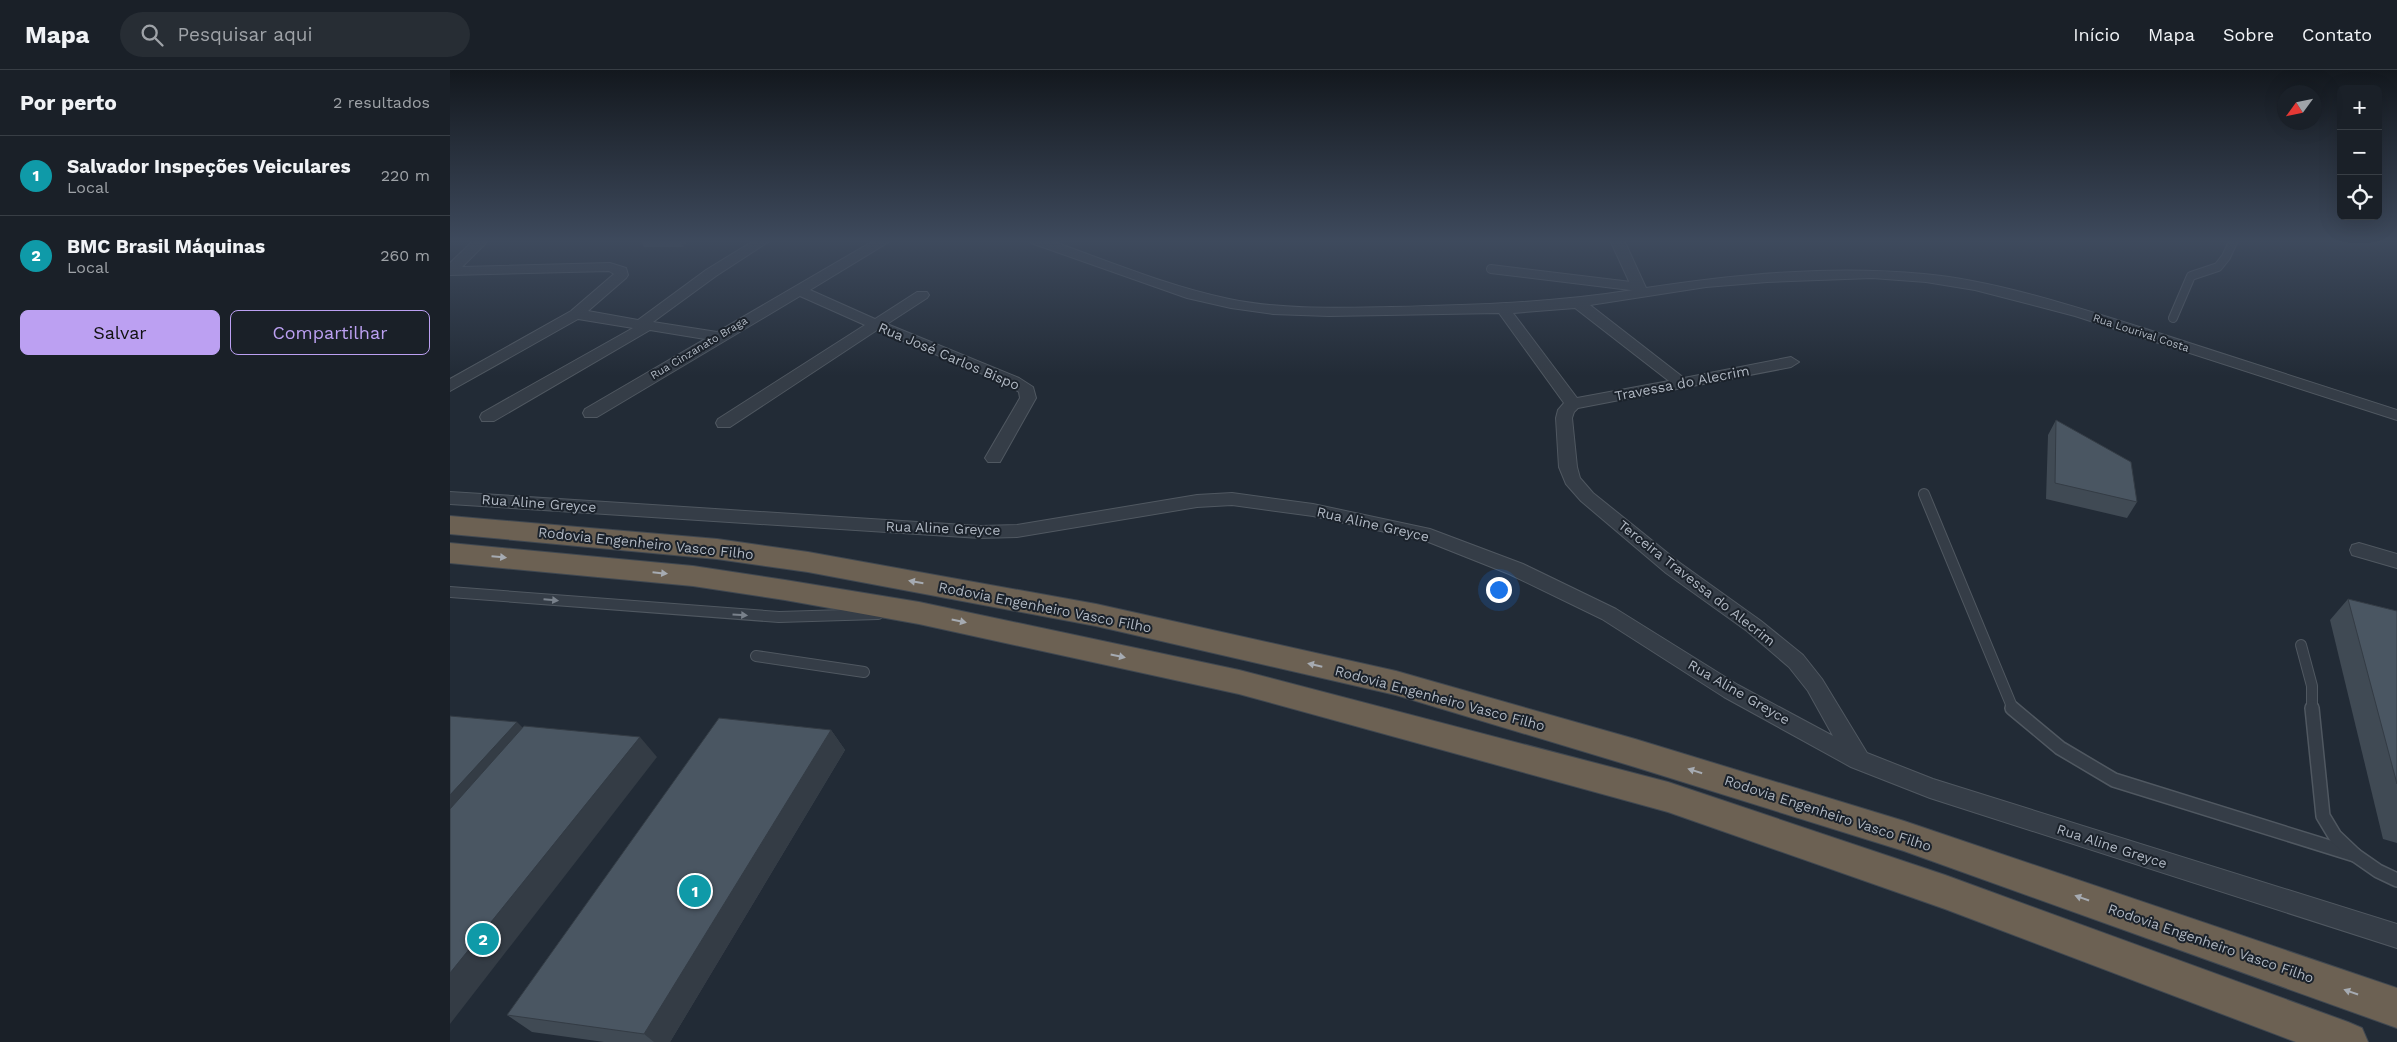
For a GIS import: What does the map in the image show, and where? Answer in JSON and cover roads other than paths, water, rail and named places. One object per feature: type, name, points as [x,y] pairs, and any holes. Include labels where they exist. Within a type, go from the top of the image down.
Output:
[{"type":"highway","name":"Rodovia Engenheiro Vasco Filho","points":[[450,525],[708,548],[808,562],[1096,615],[1396,683],[1635,753],[1904,836],[2397,1008]]},
{"type":"highway","name":"Rodovia Engenheiro Vasco Filho","points":[[450,553],[693,576],[919,613],[1239,682],[1668,798],[1944,892],[2348,1042]]},
{"type":"street","points":[[450,386],[576,314],[609,285]]},
{"type":"street","points":[[488,417],[644,325],[695,285]]},
{"type":"street","name":"Rua Cinzanato Braga","points":[[591,413],[808,285]]},
{"type":"street","name":"Rua Lourival Costa","points":[[1165,285],[1192,295],[1231,304],[1273,310],[1329,312],[1503,309],[1578,304],[1640,290],[1687,285]]},
{"type":"street","points":[[1638,285],[1640,290]]},
{"type":"street","name":"Rua Lourival Costa","points":[[1972,285],[2080,313],[2397,416]]},
{"type":"street","name":"Rua José Carlos Bispo","points":[[800,290],[877,325],[1013,381],[1027,390],[1028,398],[994,458]]},
{"type":"street","points":[[724,423],[922,295]]},
{"type":"street","points":[[1578,304],[1680,382]]},
{"type":"street","points":[[1503,309],[1573,404]]},
{"type":"street","points":[[576,314],[718,337]]},
{"type":"street","name":"Travessa do Alecrim","points":[[1573,404],[1791,362]]},
{"type":"street","name":"Terceira Travessa do Alecrim","points":[[1573,404],[1566,410],[1564,418],[1568,467],[1572,480],[1587,497],[1673,568],[1754,626],[1796,661],[1814,685],[1859,760]]},
{"type":"street","name":"Rua Aline Greyce","points":[[450,498],[980,532],[1017,531],[1206,501],[1232,499],[1313,510],[1430,535],[1516,569],[1609,614],[1731,691],[1859,760],[1930,788],[2397,936]]},
{"type":"street","points":[[2359,550],[2397,561]]},
{"type":"lane","points":[[1607,285],[1640,290]]},
{"type":"lane","points":[[2173,318],[2187,285]]},
{"type":"lane","points":[[1924,494],[2011,707],[2030,726],[2081,764],[2114,780],[2355,855]]},
{"type":"lane","name":"Rodovia Engenheiro Vasco Filho","points":[[450,592],[692,612],[779,617],[919,613]]},
{"type":"lane","points":[[2301,645],[2312,686],[2312,710],[2323,816],[2335,836],[2355,855],[2378,871],[2397,880]]},
{"type":"lane","points":[[756,656],[864,672]]},
{"type":"place","name":"Salvador Inspeções Veiculares","points":[[695,891]]},
{"type":"place","name":"BMC Brasil Máquinas","points":[[483,939]]}]
